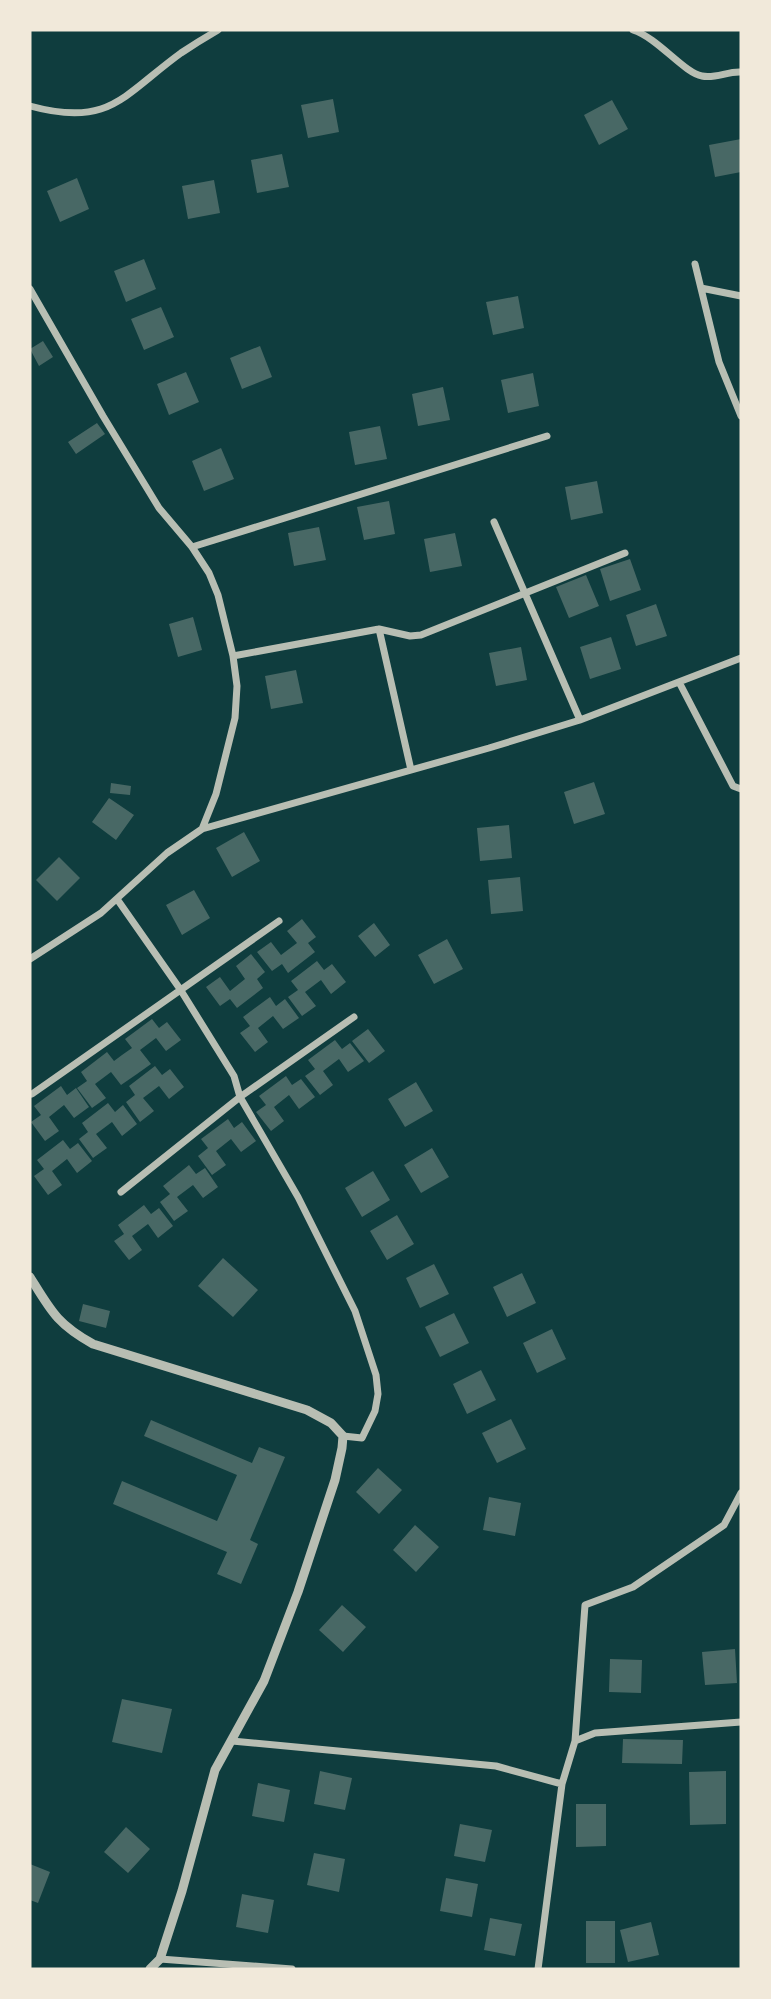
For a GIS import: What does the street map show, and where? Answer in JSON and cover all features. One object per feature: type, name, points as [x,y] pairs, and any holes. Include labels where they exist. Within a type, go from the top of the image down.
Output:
[{"type":"street","points":[[30,106],[60,113],[88,113],[103,109],[126,98],[181,53],[218,30]]},
{"type":"street","points":[[633,30],[657,43],[697,74],[710,76],[741,72]]},
{"type":"street","points":[[695,264],[719,362],[741,415]]},
{"type":"street","points":[[701,288],[741,296]]},
{"type":"street","points":[[30,289],[159,508],[192,547],[209,573],[218,595],[233,656],[237,686],[234,718],[216,794],[202,829]]},
{"type":"street","points":[[192,547],[548,436]]},
{"type":"street","points":[[494,522],[580,720]]},
{"type":"street","points":[[233,656],[379,629],[410,636],[421,635],[625,553]]},
{"type":"street","points":[[379,629],[411,770]]},
{"type":"street","points":[[30,959],[101,913],[167,853],[202,829],[580,720],[741,658]]},
{"type":"street","points":[[679,682],[733,786],[741,789]]},
{"type":"street","points":[[117,899],[180,989],[234,1076],[240,1097],[298,1197],[355,1311],[376,1375],[378,1394],[362,1438],[342,1436]]},
{"type":"street","points":[[32,1094],[279,921]]},
{"type":"street","points":[[121,1192],[240,1097],[354,1017]]},
{"type":"street","points":[[30,1277],[53,1314],[69,1330],[93,1344],[307,1410],[331,1423],[342,1436],[335,1480],[298,1592],[264,1681],[215,1770],[182,1891],[160,1959],[150,1969]]},
{"type":"street","points":[[538,1969],[562,1784],[575,1741],[585,1605],[633,1587],[723,1525],[741,1493]]},
{"type":"street","points":[[575,1741],[595,1733],[741,1722]]},
{"type":"street","points":[[232,1741],[496,1766],[562,1784]]},
{"type":"street","points":[[160,1959],[292,1969]]},
{"type":"building","points":[[333,99],[339,132],[308,138],[301,105]]},
{"type":"building","points":[[612,100],[628,129],[599,145],[584,115]]},
{"type":"building","points":[[741,139],[741,172],[715,177],[709,145]]},
{"type":"building","points":[[282,154],[289,187],[257,193],[251,160]]},
{"type":"building","points":[[77,178],[89,209],[60,222],[47,191]]},
{"type":"building","points":[[214,180],[220,213],[188,219],[182,186]]},
{"type":"building","points":[[144,259],[156,289],[126,302],[114,271]]},
{"type":"building","points":[[518,296],[524,328],[493,335],[486,302]]},
{"type":"building","points":[[161,307],[174,337],[144,350],[131,319]]},
{"type":"building","points":[[43,341],[53,357],[39,366],[30,349]]},
{"type":"building","points":[[260,346],[272,377],[242,389],[230,358]]},
{"type":"building","points":[[186,372],[199,402],[169,415],[157,384]]},
{"type":"building","points":[[533,373],[539,406],[508,413],[501,380]]},
{"type":"building","points":[[443,387],[450,420],[418,426],[412,394]]},
{"type":"building","points":[[97,423],[105,434],[76,454],[68,442]]},
{"type":"building","points":[[380,426],[387,459],[355,465],[349,432]]},
{"type":"building","points":[[221,448],[234,479],[204,491],[192,461]]},
{"type":"building","points":[[597,481],[603,513],[571,520],[565,487]]},
{"type":"building","points":[[389,501],[395,534],[364,540],[357,507]]},
{"type":"building","points":[[319,527],[326,560],[294,566],[288,533]]},
{"type":"building","points":[[455,533],[462,566],[430,572],[424,539]]},
{"type":"building","points":[[630,559],[641,590],[610,601],[600,569]]},
{"type":"building","points":[[586,575],[599,606],[569,618],[556,587]]},
{"type":"building","points":[[656,604],[667,636],[636,646],[626,615]]},
{"type":"building","points":[[193,617],[202,650],[178,657],[169,624]]},
{"type":"building","points":[[611,637],[621,669],[590,679],[580,647]]},
{"type":"building","points":[[521,647],[527,680],[496,686],[489,653]]},
{"type":"building","points":[[296,670],[303,703],[271,709],[265,676]]},
{"type":"building","points":[[594,782],[605,814],[574,824],[564,792]]},
{"type":"building","points":[[111,783],[131,786],[130,795],[110,793]]},
{"type":"building","points":[[109,798],[134,815],[116,840],[92,822]]},
{"type":"building","points":[[509,825],[512,858],[480,861],[477,828]]},
{"type":"building","points":[[244,832],[260,861],[232,877],[216,848]]},
{"type":"building","points":[[59,857],[80,878],[57,901],[36,880]]},
{"type":"building","points":[[520,877],[523,911],[491,914],[488,880]]},
{"type":"building","points":[[194,890],[210,918],[182,935],[166,905]]},
{"type":"building","points":[[302,919],[316,937],[308,943],[315,952],[288,973],[282,964],[272,971],[257,952],[271,942],[281,955],[297,943],[287,931]]},
{"type":"building","points":[[374,923],[390,945],[375,957],[358,936]]},
{"type":"building","points":[[447,939],[463,969],[434,984],[418,955]]},
{"type":"building","points":[[251,954],[265,972],[257,979],[263,988],[237,1008],[230,999],[220,1006],[206,987],[220,977],[230,991],[245,979],[236,966]]},
{"type":"building","points":[[317,961],[324,970],[332,964],[346,982],[331,994],[321,980],[305,992],[316,1006],[302,1016],[288,997],[298,990],[291,981]]},
{"type":"building","points":[[270,997],[276,1006],[285,999],[299,1018],[283,1029],[273,1016],[258,1028],[268,1042],[255,1052],[240,1033],[250,1026],[243,1017]]},
{"type":"building","points":[[152,1019],[159,1028],[167,1022],[181,1040],[166,1051],[156,1038],[140,1050],[151,1064],[121,1085],[111,1072],[95,1084],[106,1098],[92,1108],[77,1088],[87,1081],[81,1072],[107,1052],[114,1061],[132,1048],[125,1039]]},
{"type":"building","points":[[368,1029],[385,1051],[369,1063],[352,1041]]},
{"type":"building","points":[[335,1040],[342,1049],[350,1043],[364,1061],[348,1072],[339,1059],[323,1071],[333,1085],[320,1095],[305,1076],[315,1069],[308,1060]]},
{"type":"building","points":[[155,1066],[162,1075],[170,1069],[184,1087],[169,1099],[159,1086],[143,1098],[154,1111],[140,1122],[126,1102],[135,1095],[129,1086]]},
{"type":"building","points":[[286,1076],[292,1085],[301,1079],[315,1097],[299,1109],[289,1095],[274,1107],[284,1121],[271,1131],[256,1112],[266,1105],[259,1096]]},
{"type":"building","points":[[416,1082],[433,1111],[405,1127],[388,1099]]},
{"type":"building","points":[[61,1086],[67,1095],[76,1088],[89,1107],[74,1118],[64,1105],[49,1117],[59,1131],[45,1141],[31,1122],[41,1115],[34,1106]]},
{"type":"building","points":[[108,1103],[115,1112],[123,1105],[137,1124],[122,1136],[112,1122],[96,1134],[107,1148],[93,1158],[79,1139],[88,1132],[82,1123]]},
{"type":"building","points":[[228,1119],[234,1128],[242,1122],[256,1141],[241,1152],[231,1139],[216,1151],[226,1165],[212,1175],[198,1156],[208,1148],[201,1139]]},
{"type":"building","points":[[63,1140],[70,1149],[78,1143],[92,1161],[77,1173],[67,1159],[52,1171],[62,1185],[48,1195],[34,1176],[44,1169],[37,1160]]},
{"type":"building","points":[[432,1148],[449,1177],[421,1193],[404,1165]]},
{"type":"building","points":[[189,1165],[196,1174],[205,1168],[218,1187],[203,1198],[193,1185],[177,1197],[188,1211],[174,1221],[160,1202],[170,1194],[163,1186]]},
{"type":"building","points":[[373,1171],[390,1200],[362,1217],[345,1188]]},
{"type":"building","points":[[144,1205],[151,1214],[159,1208],[173,1226],[158,1238],[148,1224],[132,1236],[142,1250],[129,1260],[114,1241],[124,1234],[118,1225]]},
{"type":"building","points":[[397,1215],[414,1244],[387,1260],[370,1231]]},
{"type":"building","points":[[223,1258],[258,1290],[233,1317],[198,1286]]},
{"type":"building","points":[[434,1264],[449,1294],[420,1308],[406,1278]]},
{"type":"building","points":[[522,1273],[536,1303],[507,1317],[493,1287]]},
{"type":"building","points":[[83,1304],[110,1311],[106,1328],[79,1321]]},
{"type":"building","points":[[454,1313],[469,1343],[440,1357],[425,1327]]},
{"type":"building","points":[[552,1329],[566,1359],[537,1373],[523,1343]]},
{"type":"building","points":[[481,1370],[496,1400],[467,1414],[453,1384]]},
{"type":"building","points":[[511,1419],[526,1449],[497,1463],[482,1433]]},
{"type":"building","points":[[151,1420],[252,1463],[259,1447],[285,1457],[250,1540],[258,1544],[241,1584],[217,1574],[227,1552],[113,1504],[122,1481],[217,1521],[237,1475],[144,1436]]},
{"type":"building","points":[[378,1468],[402,1490],[379,1514],[356,1492]]},
{"type":"building","points":[[489,1497],[521,1503],[515,1536],[483,1530]]},
{"type":"building","points":[[415,1525],[439,1547],[416,1572],[393,1550]]},
{"type":"building","points":[[342,1605],[366,1627],[343,1652],[319,1630]]},
{"type":"building","points":[[735,1649],[737,1683],[705,1685],[702,1652]]},
{"type":"building","points":[[610,1659],[642,1660],[641,1693],[609,1692]]},
{"type":"building","points":[[122,1699],[172,1709],[162,1753],[112,1742]]},
{"type":"building","points":[[623,1739],[683,1740],[682,1764],[622,1763]]},
{"type":"building","points":[[320,1771],[352,1778],[345,1810],[314,1804]]},
{"type":"building","points":[[726,1771],[726,1824],[690,1825],[689,1772]]},
{"type":"building","points":[[258,1783],[290,1790],[284,1822],[252,1816]]},
{"type":"building","points":[[576,1804],[606,1804],[606,1846],[576,1847]]},
{"type":"building","points":[[460,1824],[492,1830],[485,1862],[454,1856]]},
{"type":"building","points":[[126,1827],[150,1849],[128,1873],[104,1852]]},
{"type":"building","points":[[314,1853],[345,1859],[339,1892],[307,1885]]},
{"type":"building","points":[[30,1864],[50,1872],[38,1903],[30,1900]]},
{"type":"building","points":[[446,1878],[478,1884],[472,1917],[440,1911]]},
{"type":"building","points":[[242,1894],[274,1900],[268,1933],[236,1927]]},
{"type":"building","points":[[490,1918],[522,1924],[515,1956],[484,1950]]},
{"type":"building","points":[[586,1921],[615,1921],[615,1963],[586,1963]]},
{"type":"building","points":[[651,1922],[659,1955],[628,1962],[620,1930]]}]
